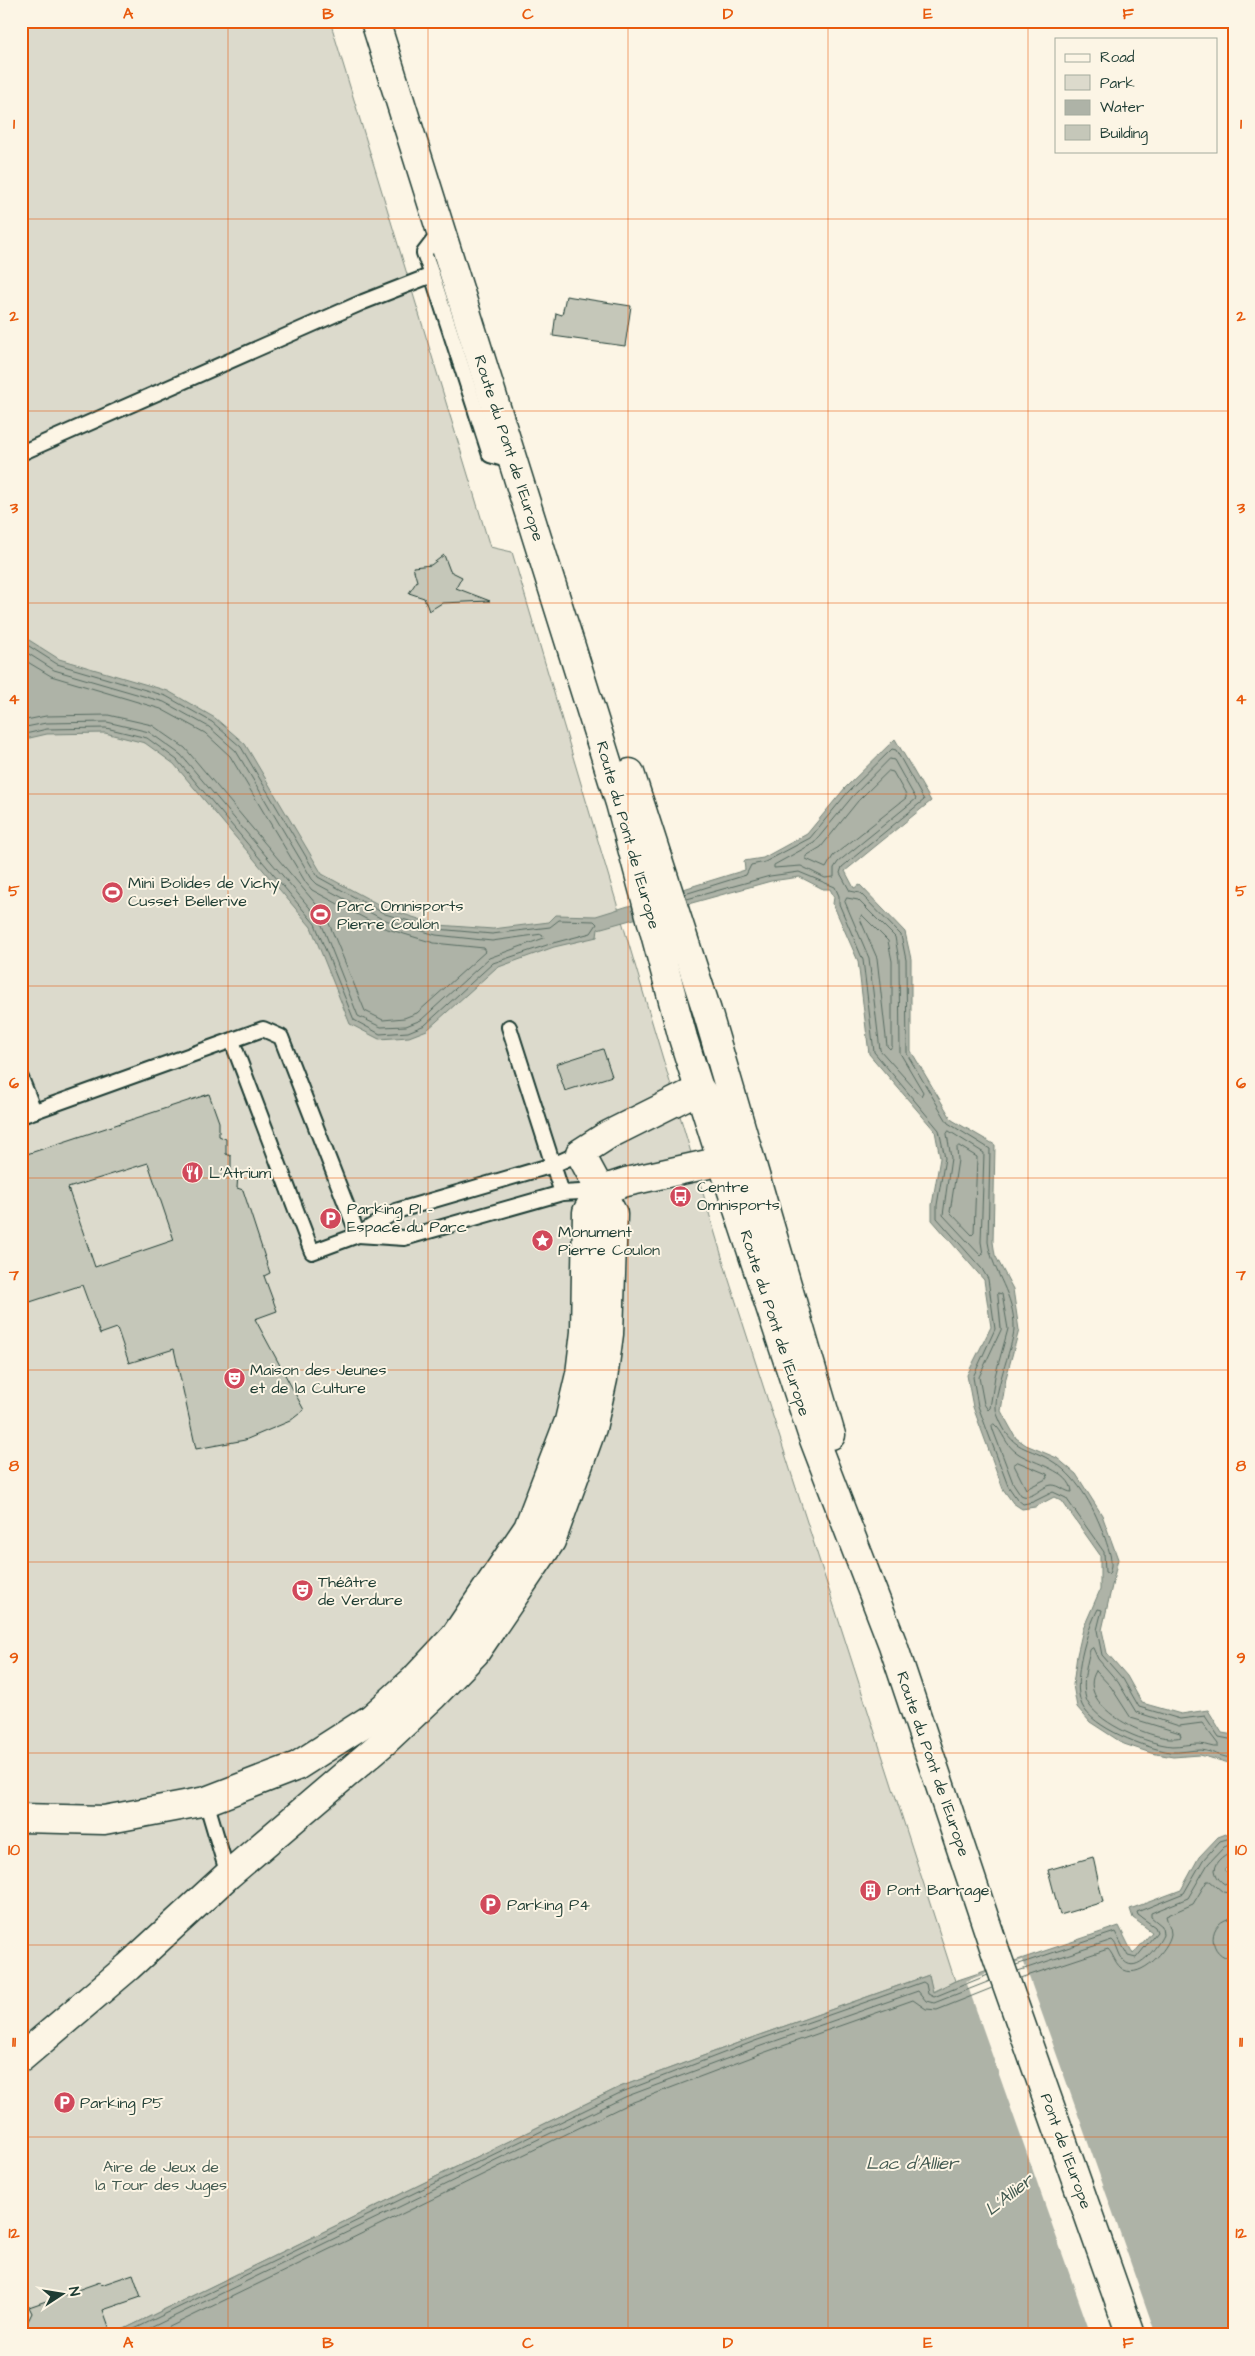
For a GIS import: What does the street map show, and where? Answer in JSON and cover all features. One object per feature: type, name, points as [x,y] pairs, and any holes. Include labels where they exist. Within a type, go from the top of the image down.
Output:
[{"type":"main road","name":"Route du Pont de l'Europe","points":[[375,21],[620,803],[683,1038],[722,1161],[813,1437],[893,1645]]},
{"type":"main road","name":"Route du Pont de l'Europe","points":[[390,21],[497,349],[707,1011],[732,1120],[758,1187],[893,1645],[1001,1968]]},
{"type":"main road","points":[[21,1818],[104,1820],[206,1801],[297,1766],[372,1718],[414,1681],[455,1636],[528,1528],[562,1444],[580,1374],[585,1332],[587,1212],[599,1191],[626,1182],[722,1161],[732,1120],[700,1089],[608,1135],[580,1153],[599,1191],[613,1214],[609,1334],[603,1379],[592,1428],[551,1541],[475,1653],[384,1741],[228,1875],[128,1967],[21,2058]]},
{"type":"main road","name":"Pont de l'Europe","points":[[1001,1968],[1132,2335]]},
{"type":"lane","points":[[440,232],[424,253],[490,456],[514,462]]},
{"type":"lane","points":[[21,453],[363,302],[432,275]]},
{"type":"lane","points":[[509,1027],[562,1193]]},
{"type":"lane","points":[[21,1078],[28,1114],[263,1030],[281,1038],[358,1235]]},
{"type":"lane","points":[[232,1041],[312,1252],[358,1235],[396,1211],[553,1165],[580,1153]]},
{"type":"lane","points":[[358,1235],[404,1238],[562,1193],[599,1191]]},
{"type":"lane","points":[[206,1801],[228,1875]]},
{"type":"green space","name":"Parc Omnisports Pierre Coulon","points":[[21,21],[330,21],[490,547],[512,552],[728,1277],[955,1981],[932,1992],[929,1975],[620,2087],[112,2335],[21,2335]]},
{"type":"water","points":[[21,635],[59,659],[168,691],[215,718],[245,744],[322,874],[387,909],[438,925],[493,929],[549,922],[556,915],[596,916],[745,870],[744,861],[763,858],[807,834],[845,788],[895,739],[931,801],[845,871],[854,888],[860,885],[905,932],[911,959],[911,1051],[952,1120],[995,1145],[993,1242],[995,1255],[1013,1289],[1019,1330],[1006,1378],[1001,1411],[1016,1438],[1026,1445],[1057,1458],[1076,1474],[1102,1515],[1118,1559],[1102,1630],[1107,1653],[1127,1676],[1142,1703],[1181,1714],[1208,1710],[1222,1733],[1234,1735],[1234,1762],[1229,1763],[1200,1755],[1173,1757],[1151,1753],[1124,1744],[1090,1722],[1077,1707],[1073,1685],[1077,1655],[1083,1629],[1100,1590],[1100,1555],[1062,1501],[1054,1497],[1035,1507],[1022,1509],[1013,1503],[1003,1489],[973,1407],[967,1375],[991,1327],[984,1280],[932,1220],[932,1205],[940,1158],[935,1131],[869,1054],[858,961],[833,904],[834,897],[830,889],[823,889],[800,877],[771,881],[598,929],[597,937],[554,947],[496,968],[427,1030],[409,1037],[379,1039],[350,1024],[311,927],[174,764],[145,743],[105,733],[47,734],[21,740]]},
{"type":"water","name":"Lac d'Allier","points":[[1234,1831],[1234,1863],[1225,1870],[1234,1877],[1234,1932],[1231,1939],[1234,1943],[1234,2335],[112,2335],[620,2087],[929,1975],[933,1992],[955,1981],[1119,1926],[1133,1954],[1152,1932],[1133,1918],[1130,1909],[1181,1890],[1199,1857],[1218,1837]]},
{"type":"pier","points":[[1023,1960],[1156,2335],[1091,2335],[966,1981]]},
{"type":"building","points":[[566,296],[631,306],[625,346],[553,336],[556,313],[562,315]]},
{"type":"building","points":[[444,555],[450,571],[462,577],[456,588],[490,601],[442,603],[429,611],[424,598],[409,593],[417,581],[413,567],[431,565]]},
{"type":"building","points":[[603,1049],[612,1076],[565,1091],[556,1064]]},
{"type":"building","points":[[209,1094],[219,1122],[219,1136],[226,1139],[226,1154],[231,1156],[231,1172],[238,1174],[237,1188],[243,1190],[270,1273],[264,1276],[277,1311],[255,1319],[304,1410],[290,1421],[245,1440],[196,1449],[174,1349],[129,1363],[117,1328],[100,1334],[82,1285],[21,1305],[21,1156]],"holes":[[[148,1163],[174,1240],[95,1267],[68,1188]]]},
{"type":"building","points":[[1093,1857],[1103,1902],[1060,1915],[1048,1870]]},
{"type":"building","points":[[133,2274],[141,2297],[103,2310],[112,2335],[21,2335],[32,2313],[29,2307],[100,2282],[101,2285]]},
{"type":"place","name":"Mini Bolides de Vichy Cusset Bellerive","points":[[112,892]]},
{"type":"place","name":"Parc Omnisports Pierre Coulon","points":[[321,915]]},
{"type":"place","name":"L'Atrium","points":[[193,1173]]},
{"type":"place","name":"Centre Omnisports","points":[[681,1196]]},
{"type":"place","name":"Parking P1 - Espace du Parc","points":[[331,1218]]},
{"type":"place","name":"Monument Pierre Coulon","points":[[542,1241]]},
{"type":"place","name":"Maison des Jeunes et de la Culture","points":[[234,1379]]},
{"type":"place","name":"Théâtre de Verdure","points":[[302,1591]]},
{"type":"place","name":"Pont Barrage","points":[[871,1890]]},
{"type":"place","name":"Parking P4","points":[[491,1905]]},
{"type":"place","name":"Parking P5","points":[[64,2103]]},
{"type":"park label","name":"Aire de Jeux de la Tour des Juges","points":[[161,2176]]},
{"type":"water label","name":"L'Allier","points":[[1009,2195]]}]
